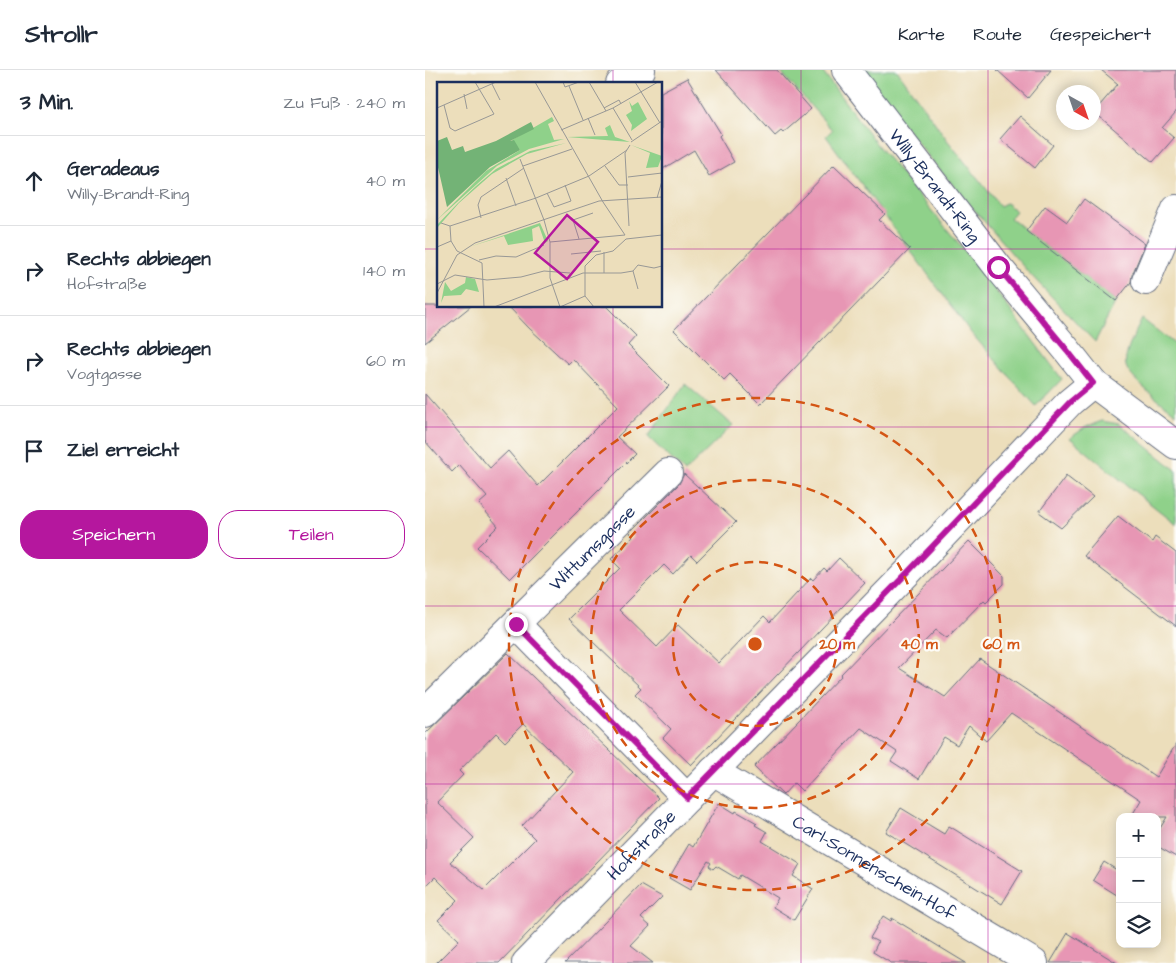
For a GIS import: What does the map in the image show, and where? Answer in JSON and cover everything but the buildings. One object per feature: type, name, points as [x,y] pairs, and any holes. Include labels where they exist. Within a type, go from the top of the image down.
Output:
[{"type":"street","points":[[623,82],[641,70]]},
{"type":"street","name":"Willy-Brandt-Ring","points":[[846,70],[998,267],[1093,383],[1176,445]]},
{"type":"street","points":[[1146,281],[1176,209]]},
{"type":"street","name":"Hofstraße","points":[[526,963],[908,572],[1070,402],[1093,383]]},
{"type":"street","name":"Wittumsgasse","points":[[425,713],[668,473]]},
{"type":"street","points":[[516,624],[687,798]]},
{"type":"street","name":"Carl-Sonnenschein-Hof","points":[[713,771],[1034,963]]},
{"type":"green space","points":[[779,70],[821,70],[878,146],[975,263],[1062,379],[1036,406],[971,333],[826,136],[832,130]]},
{"type":"green space","points":[[860,70],[897,70],[948,141],[1000,206],[1006,203],[1016,211],[1010,218],[1116,301],[1095,342],[1028,272],[932,161]]},
{"type":"green space","points":[[1142,319],[1176,345],[1176,414],[1140,385],[1126,366],[1128,349]]},
{"type":"green space","points":[[685,384],[733,425],[685,472],[648,437]]},
{"type":"green space","points":[[1102,421],[1119,424],[1176,470],[1176,524],[1070,438],[1086,427]]},
{"type":"route","points":[[516,624],[687,798],[908,572],[1070,402],[1093,383],[998,267]]}]
